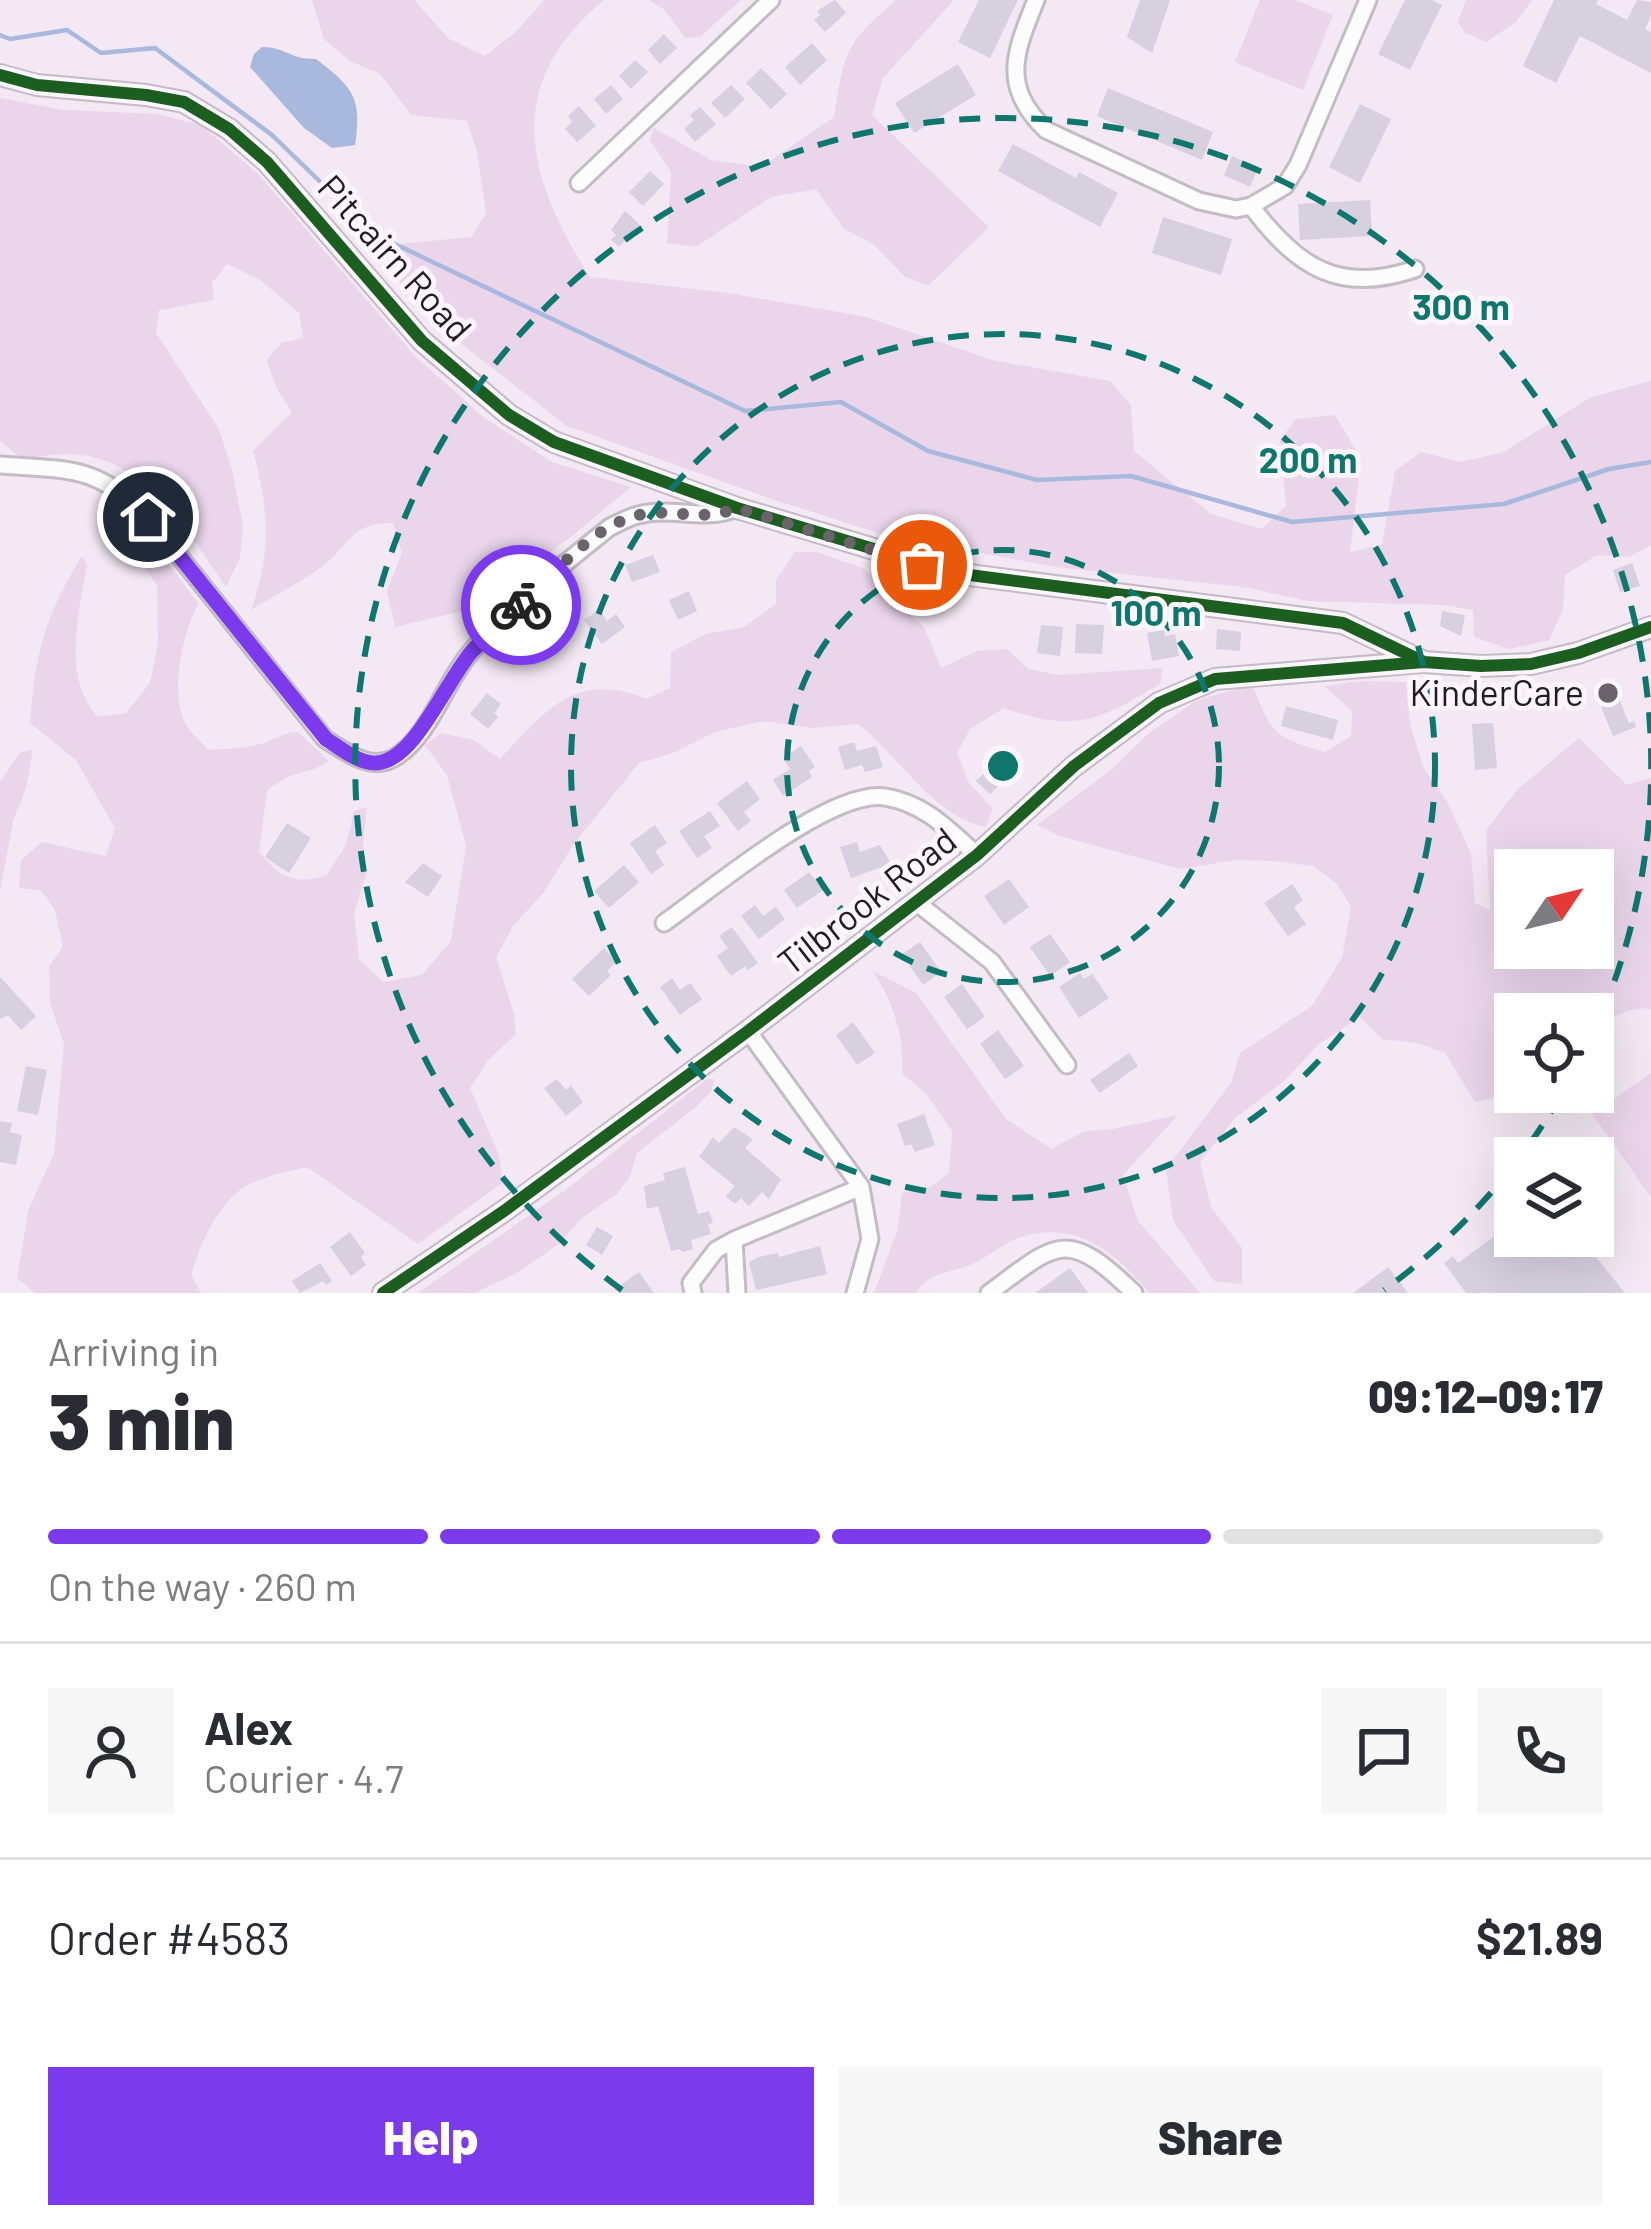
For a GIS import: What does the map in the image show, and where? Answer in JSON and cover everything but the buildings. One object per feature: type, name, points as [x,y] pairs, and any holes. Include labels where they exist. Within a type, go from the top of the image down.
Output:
[{"type":"street","points":[[580,183],[771,0]]},
{"type":"street","points":[[1036,0],[1021,38],[1015,78],[1030,115],[1046,130],[1199,201],[1236,209],[1275,194],[1298,165],[1368,0]]},
{"type":"street","name":"Pitcairn Road","points":[[0,75],[38,85],[184,102],[229,129],[267,162],[422,341],[509,415],[554,442],[737,508],[954,573],[1343,623],[1424,662],[1531,664],[1651,627]]},
{"type":"street","points":[[1251,206],[1290,253],[1330,274],[1372,280],[1415,268]]},
{"type":"street","points":[[0,465],[66,470],[102,478],[123,492],[326,739],[352,756],[375,763],[394,758],[418,733],[471,652],[610,526],[638,515],[718,516],[737,508]]},
{"type":"street","name":"Tilbrook Road","points":[[383,1293],[504,1211],[748,1031],[977,855],[1111,735],[1215,679],[1424,662]]},
{"type":"street","points":[[664,923],[818,816],[864,796],[924,810],[977,855]]},
{"type":"street","points":[[916,902],[992,962],[1067,1065]]},
{"type":"street","points":[[748,1031],[861,1187],[870,1239],[855,1293]]},
{"type":"street","points":[[693,1293],[691,1283],[716,1250],[861,1187]]},
{"type":"street","points":[[734,1240],[736,1293]]},
{"type":"street","points":[[989,1293],[1048,1250],[1068,1248],[1102,1262],[1134,1293]]},
{"type":"shaded area","points":[[312,0],[414,0],[449,39],[485,56],[518,30],[544,0],[604,0],[571,32],[549,65],[537,99],[534,133],[551,203],[590,277],[728,293],[867,317],[992,360],[1110,381],[1131,405],[1134,451],[1211,514],[1262,529],[1286,506],[1280,440],[1296,419],[1335,415],[1361,459],[1350,552],[1382,545],[1395,471],[1421,452],[1461,462],[1504,452],[1591,397],[1651,381],[1651,545],[1629,557],[1597,555],[1565,575],[1563,609],[1549,640],[1509,649],[1474,637],[1473,610],[1308,601],[1244,587],[1056,567],[884,535],[567,426],[437,325],[369,247],[471,237],[486,214],[477,152],[467,121],[411,115],[380,74],[350,61],[324,39]]},
{"type":"shaded area","points":[[649,0],[741,0],[700,37],[685,38],[665,10]]},
{"type":"shaded area","points":[[896,0],[954,0],[883,78],[872,115],[989,227],[928,286],[904,276],[873,244],[844,229],[816,189],[771,197],[696,247],[667,243],[671,172],[650,140],[654,128],[711,160],[761,167],[834,117],[841,77],[856,39]]},
{"type":"shaded area","points":[[1260,0],[1295,0],[1333,15],[1303,90],[1235,62]]},
{"type":"shaded area","points":[[1466,0],[1532,0],[1516,22],[1486,42],[1464,32],[1458,22]]},
{"type":"shaded area","points":[[0,98],[64,110],[158,114],[201,125],[258,174],[416,357],[482,416],[552,462],[631,487],[572,536],[466,610],[395,627],[387,591],[402,553],[393,523],[357,532],[316,571],[251,610],[266,531],[253,451],[292,412],[267,360],[281,343],[303,338],[299,313],[259,279],[227,264],[212,283],[214,300],[159,310],[156,333],[219,429],[232,470],[243,526],[240,558],[226,587],[161,500],[119,467],[95,457],[68,454],[22,459],[0,441]]},
{"type":"shaded area","points":[[121,526],[142,529],[198,603],[183,644],[179,675],[183,719],[191,731],[208,750],[254,746],[298,732],[329,761],[267,791],[259,852],[266,861],[296,879],[326,876],[346,845],[354,811],[367,807],[366,875],[354,913],[359,959],[383,982],[422,975],[451,941],[466,846],[447,775],[425,745],[441,733],[474,740],[500,759],[564,700],[600,689],[646,699],[670,688],[671,652],[706,634],[744,627],[776,604],[776,580],[795,552],[817,552],[865,569],[925,629],[941,668],[977,651],[1007,649],[1028,669],[1058,675],[1163,668],[1160,684],[1102,714],[1050,720],[1004,708],[970,729],[957,753],[969,783],[993,809],[986,827],[949,811],[858,724],[811,728],[764,721],[715,732],[639,763],[573,845],[544,892],[513,926],[496,957],[516,1034],[489,1059],[470,1088],[499,1155],[503,1182],[418,1244],[307,1167],[248,1185],[224,1206],[191,1274],[201,1293],[35,1293],[17,1278],[29,1208],[54,1154],[64,1044],[50,1003],[49,966],[63,947],[55,910],[41,890],[19,888],[21,860],[42,842],[106,856],[115,828],[76,760],[30,723],[32,698],[50,617],[82,556],[87,565],[76,664],[87,701],[98,717],[126,713],[150,683],[158,644],[157,586],[139,558],[122,558],[115,545]]},
{"type":"shaded area","points":[[1406,682],[1410,724],[1423,767],[1448,803],[1471,854],[1475,903],[1490,910],[1486,830],[1518,789],[1579,738],[1627,785],[1651,778],[1651,1009],[1614,1017],[1614,993],[1494,993],[1494,1097],[1475,1102],[1445,1053],[1418,1043],[1382,1039],[1360,1017],[1319,1044],[1284,1081],[1234,1119],[1200,1162],[1211,1207],[1242,1248],[1242,1284],[1214,1281],[1173,1220],[1166,1169],[1231,1083],[1240,1053],[1312,1006],[1342,958],[1351,907],[1337,884],[1313,866],[1236,860],[1180,869],[1060,836],[1037,825],[1111,770],[1149,733],[1196,701],[1252,684],[1276,731],[1325,752],[1351,736],[1352,711],[1324,686]]},
{"type":"shaded area","points":[[33,749],[0,892],[0,782],[20,753]]},
{"type":"shaded area","points":[[873,971],[916,993],[1006,1119],[1051,1149],[1085,1131],[1178,1115],[1123,1175],[1138,1221],[1200,1293],[1149,1293],[1093,1243],[1077,1236],[1041,1233],[1015,1239],[972,1264],[934,1277],[916,1293],[874,1293],[898,1229],[902,1193],[928,1188],[949,1173],[952,1131],[925,1092],[902,1074],[896,1020]]},
{"type":"shaded area","points":[[1651,1073],[1651,1197],[1614,1145],[1614,1137],[1608,1137],[1592,1114],[1614,1113],[1614,1099]]},
{"type":"shaded area","points":[[707,1079],[714,1079],[712,1090],[637,1153],[630,1176],[617,1194],[583,1217],[560,1243],[517,1273],[474,1293],[418,1293],[564,1191]]},
{"type":"water","points":[[262,47],[316,59],[339,78],[356,105],[355,145],[332,148],[304,128],[250,67]]},
{"type":"waterway","points":[[0,35],[10,39],[67,30],[101,53],[155,48],[272,135],[374,234],[745,411],[841,402],[928,451],[1037,480],[1131,476],[1292,522],[1504,504],[1609,469],[1651,462]]},
{"type":"cycle path","points":[[0,75],[37,85],[184,102],[229,129],[267,162],[422,341],[509,415],[554,442],[737,508],[954,573],[1343,623],[1424,662],[1531,664],[1651,627]]},
{"type":"cycle path","points":[[383,1293],[504,1211],[748,1031],[977,855],[1074,766],[1159,703],[1215,679],[1424,662]]},
{"type":"way so far","points":[[521,605],[610,526],[638,515],[665,512],[718,516],[737,508],[922,565]]},
{"type":"place","name":"KinderCare","points":[[1608,693]]},
{"type":"route","points":[[148,517],[326,739],[352,756],[375,763],[394,758],[418,733],[471,652],[521,605]]}]
